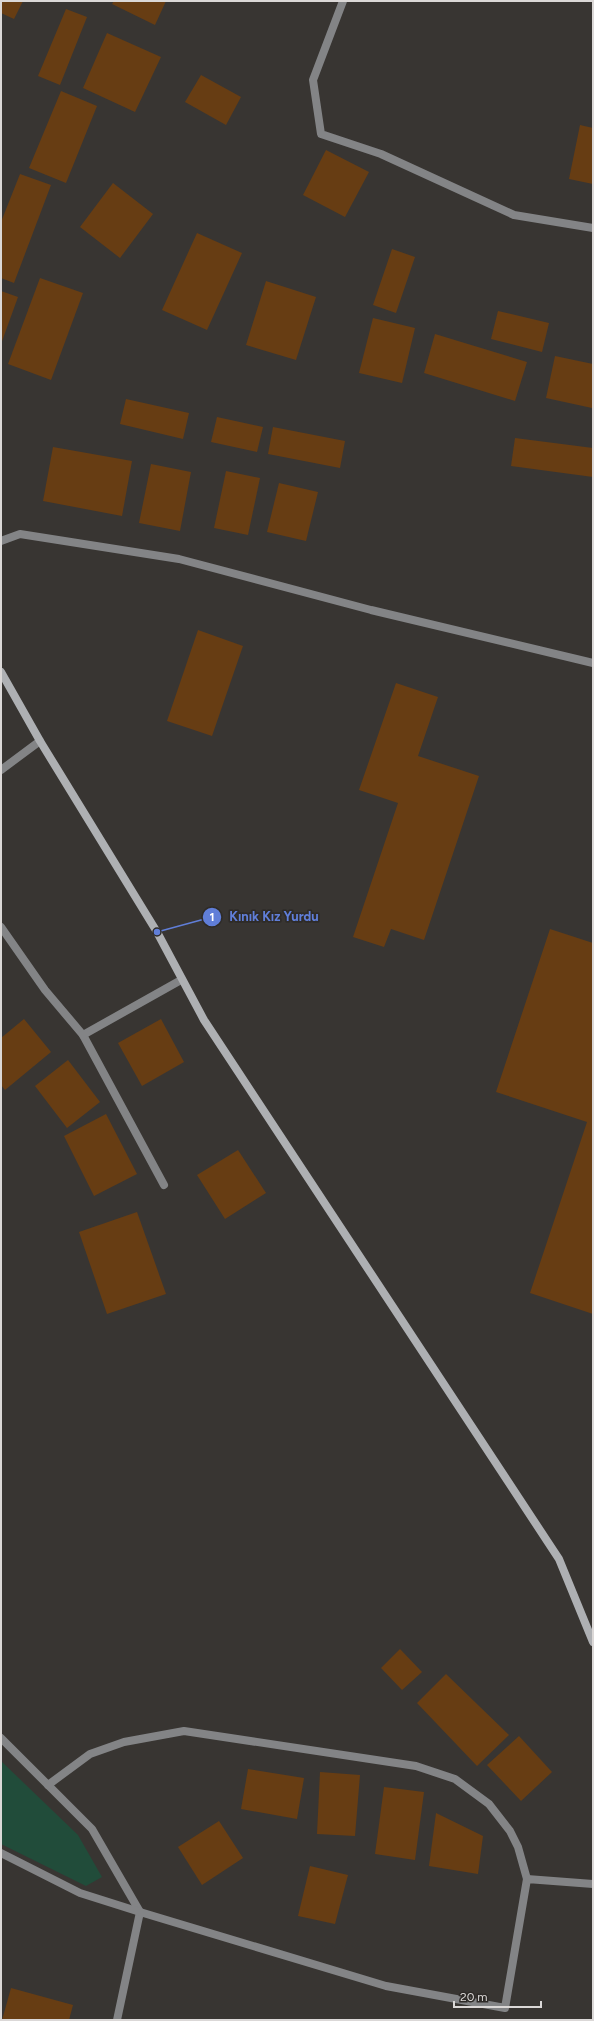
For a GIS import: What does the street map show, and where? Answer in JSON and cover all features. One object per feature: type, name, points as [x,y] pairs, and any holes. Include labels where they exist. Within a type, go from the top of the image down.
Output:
[{"type":"main road","points":[[1,672],[40,741],[157,932],[181,980],[204,1020],[559,1559],[593,1642]]},
{"type":"street","points":[[343,1],[313,80],[322,134],[381,154],[514,215],[593,228]]},
{"type":"street","points":[[1,541],[20,534],[179,559],[371,610],[593,663]]},
{"type":"street","points":[[1,770],[40,741]]},
{"type":"street","points":[[1,927],[45,990],[83,1035],[164,1185]]},
{"type":"street","points":[[83,1035],[181,980]]},
{"type":"street","points":[[1,1854],[80,1892],[140,1912],[386,1986],[505,2008],[527,1879],[515,1841],[503,1822],[489,1804],[455,1779],[416,1766],[184,1731],[124,1742],[90,1754],[48,1785]]},
{"type":"street","points":[[1,1738],[92,1829],[140,1912],[117,2020]]},
{"type":"street","points":[[527,1879],[593,1884]]},
{"type":"green space","points":[[1,1761],[78,1835],[102,1877],[86,1886],[1,1844]]},
{"type":"building","points":[[1,1],[23,1],[14,19],[1,13]]},
{"type":"building","points":[[114,1],[166,1],[155,25],[112,4]]},
{"type":"building","points":[[66,9],[87,17],[60,85],[38,76]]},
{"type":"building","points":[[107,33],[161,57],[135,112],[83,88]]},
{"type":"building","points":[[201,75],[241,97],[226,125],[185,102]]},
{"type":"building","points":[[61,91],[97,106],[66,183],[29,168]]},
{"type":"building","points":[[580,125],[593,128],[593,184],[569,179]]},
{"type":"building","points":[[326,150],[369,172],[345,217],[303,195]]},
{"type":"building","points":[[20,174],[51,185],[14,283],[1,278],[1,222]]},
{"type":"building","points":[[113,183],[153,214],[120,258],[80,227]]},
{"type":"building","points":[[197,233],[242,253],[207,330],[162,310]]},
{"type":"building","points":[[392,249],[415,257],[396,313],[373,305]]},
{"type":"building","points":[[40,278],[83,293],[51,380],[8,364]]},
{"type":"building","points":[[266,281],[316,297],[296,360],[246,345]]},
{"type":"building","points":[[1,291],[18,297],[1,344]]},
{"type":"building","points":[[498,311],[549,323],[542,352],[491,339]]},
{"type":"building","points":[[373,318],[415,328],[402,383],[359,373]]},
{"type":"building","points":[[435,334],[527,362],[515,401],[424,373]]},
{"type":"building","points":[[555,356],[593,364],[592,408],[546,398]]},
{"type":"building","points":[[126,399],[189,413],[183,439],[120,424]]},
{"type":"building","points":[[217,417],[263,427],[257,452],[211,442]]},
{"type":"building","points":[[273,427],[345,441],[340,468],[268,454]]},
{"type":"building","points":[[515,438],[593,448],[593,477],[511,466]]},
{"type":"building","points":[[53,447],[132,461],[122,516],[43,501]]},
{"type":"building","points":[[151,464],[191,472],[180,531],[139,523]]},
{"type":"building","points":[[226,471],[260,478],[248,535],[214,528]]},
{"type":"building","points":[[279,483],[318,492],[306,541],[267,532]]},
{"type":"building","points":[[198,630],[243,646],[212,736],[167,721]]},
{"type":"building","points":[[396,683],[438,697],[418,756],[479,776],[424,940],[391,929],[384,947],[353,937],[398,803],[359,790]]},
{"type":"building","points":[[550,929],[593,943],[593,1314],[530,1293],[587,1122],[496,1092]]},
{"type":"building","points":[[24,1019],[51,1052],[5,1090],[1,1085],[1,1038]]},
{"type":"building","points":[[161,1019],[184,1062],[142,1086],[118,1043]]},
{"type":"building","points":[[68,1060],[100,1102],[67,1128],[35,1086]]},
{"type":"building","points":[[106,1114],[137,1174],[94,1196],[64,1136]]},
{"type":"building","points":[[238,1150],[266,1193],[225,1219],[197,1175]]},
{"type":"building","points":[[137,1212],[166,1294],[107,1314],[79,1232]]},
{"type":"building","points":[[400,1649],[422,1672],[402,1690],[381,1668]]},
{"type":"building","points":[[446,1674],[509,1735],[477,1766],[417,1703]]},
{"type":"building","points":[[519,1736],[552,1772],[521,1801],[487,1765]]},
{"type":"building","points":[[248,1769],[304,1778],[297,1819],[241,1809]]},
{"type":"building","points":[[320,1772],[360,1775],[355,1836],[317,1834]]},
{"type":"building","points":[[384,1787],[424,1792],[415,1860],[375,1854]]},
{"type":"building","points":[[436,1813],[483,1836],[478,1874],[429,1866]]},
{"type":"building","points":[[219,1821],[243,1858],[202,1885],[178,1847]]},
{"type":"building","points":[[310,1866],[348,1875],[335,1924],[298,1916]]},
{"type":"building","points":[[11,1988],[73,2005],[69,2020],[2,2020]]},
{"type":"place","name":"Kınık Kız Yurdu","points":[[157,932]]}]
